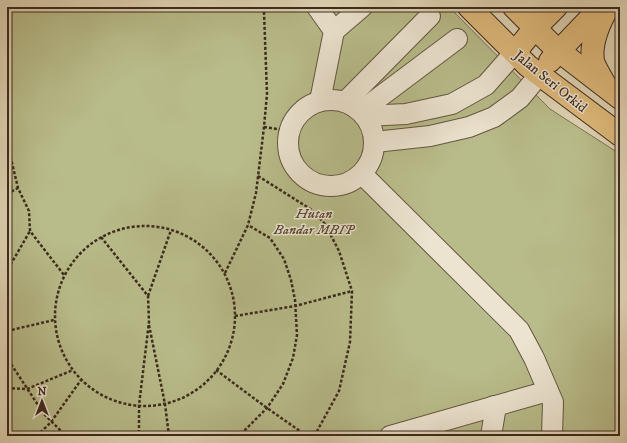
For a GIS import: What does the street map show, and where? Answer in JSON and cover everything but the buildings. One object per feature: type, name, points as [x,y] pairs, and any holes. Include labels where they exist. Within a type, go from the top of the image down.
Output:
[{"type":"main road","name":"Jalan Seri Orkid","points":[[469,7],[528,66],[620,135]]},
{"type":"main road","name":"Jalan Seri Orkid","points":[[514,7],[559,50],[614,94]]},
{"type":"main road","points":[[514,52],[556,7]]},
{"type":"main road","points":[[539,75],[559,50],[600,7]]},
{"type":"main road","points":[[608,7],[598,28],[592,46],[593,62],[614,94]]},
{"type":"lane","points":[[317,7],[334,31]]},
{"type":"lane","points":[[320,101],[334,31],[362,7]]},
{"type":"lane","points":[[357,109],[430,16]]},
{"type":"lane","points":[[357,109],[457,39]]},
{"type":"lane","points":[[357,109],[370,122],[375,136],[375,150],[370,163],[362,174],[350,182],[337,186],[323,186],[310,181],[299,172],[291,160],[288,145],[289,131],[296,117],[306,107],[320,101],[335,100],[357,109],[406,114],[452,104],[486,85],[514,52]]},
{"type":"lane","points":[[375,142],[430,136],[469,127],[494,117],[520,98],[539,75]]},
{"type":"lane","points":[[362,174],[519,330],[534,358],[553,402],[552,436]]},
{"type":"lane","points":[[390,436],[548,391]]},
{"type":"lane","points":[[491,436],[495,412],[494,406]]},
{"type":"path","points":[[224,274],[248,225],[256,193],[267,94],[263,7]]},
{"type":"path","points":[[264,127],[289,131]]},
{"type":"path","points":[[7,142],[18,188],[28,211],[30,231],[64,275]]},
{"type":"path","points":[[258,176],[312,210],[325,224],[339,251],[352,291],[350,342],[339,390],[313,436]]},
{"type":"path","points":[[7,194],[18,188]]},
{"type":"path","points":[[236,436],[245,430],[266,408],[283,384],[293,358],[297,334],[295,300],[291,280],[284,259],[270,238],[248,225]]},
{"type":"path","points":[[147,226],[171,230],[187,236],[202,246],[215,259],[224,274],[232,294],[235,316],[233,335],[227,354],[216,370],[201,386],[183,397],[165,404],[139,405],[123,403],[108,398],[94,390],[73,370],[63,355],[57,338],[54,320],[56,296],[64,275],[80,253],[101,237],[123,228],[147,226]]},
{"type":"path","points":[[169,436],[165,404],[149,322],[148,296],[171,230]]},
{"type":"path","points":[[7,274],[8,269],[30,231]]},
{"type":"path","points":[[101,237],[148,296]]},
{"type":"path","points":[[235,316],[295,306],[352,291]]},
{"type":"path","points":[[7,331],[54,320]]},
{"type":"path","points":[[139,436],[139,405],[149,322]]},
{"type":"path","points":[[7,350],[10,361],[44,414],[66,436]]},
{"type":"path","points":[[7,388],[27,389],[73,370]]},
{"type":"path","points":[[216,370],[266,408],[307,436]]},
{"type":"path","points":[[36,436],[51,422],[82,380]]},
{"type":"green space","name":"Hutan Bandar MBIP","points":[[7,7],[449,7],[550,109],[620,154],[620,436],[7,436]]}]
